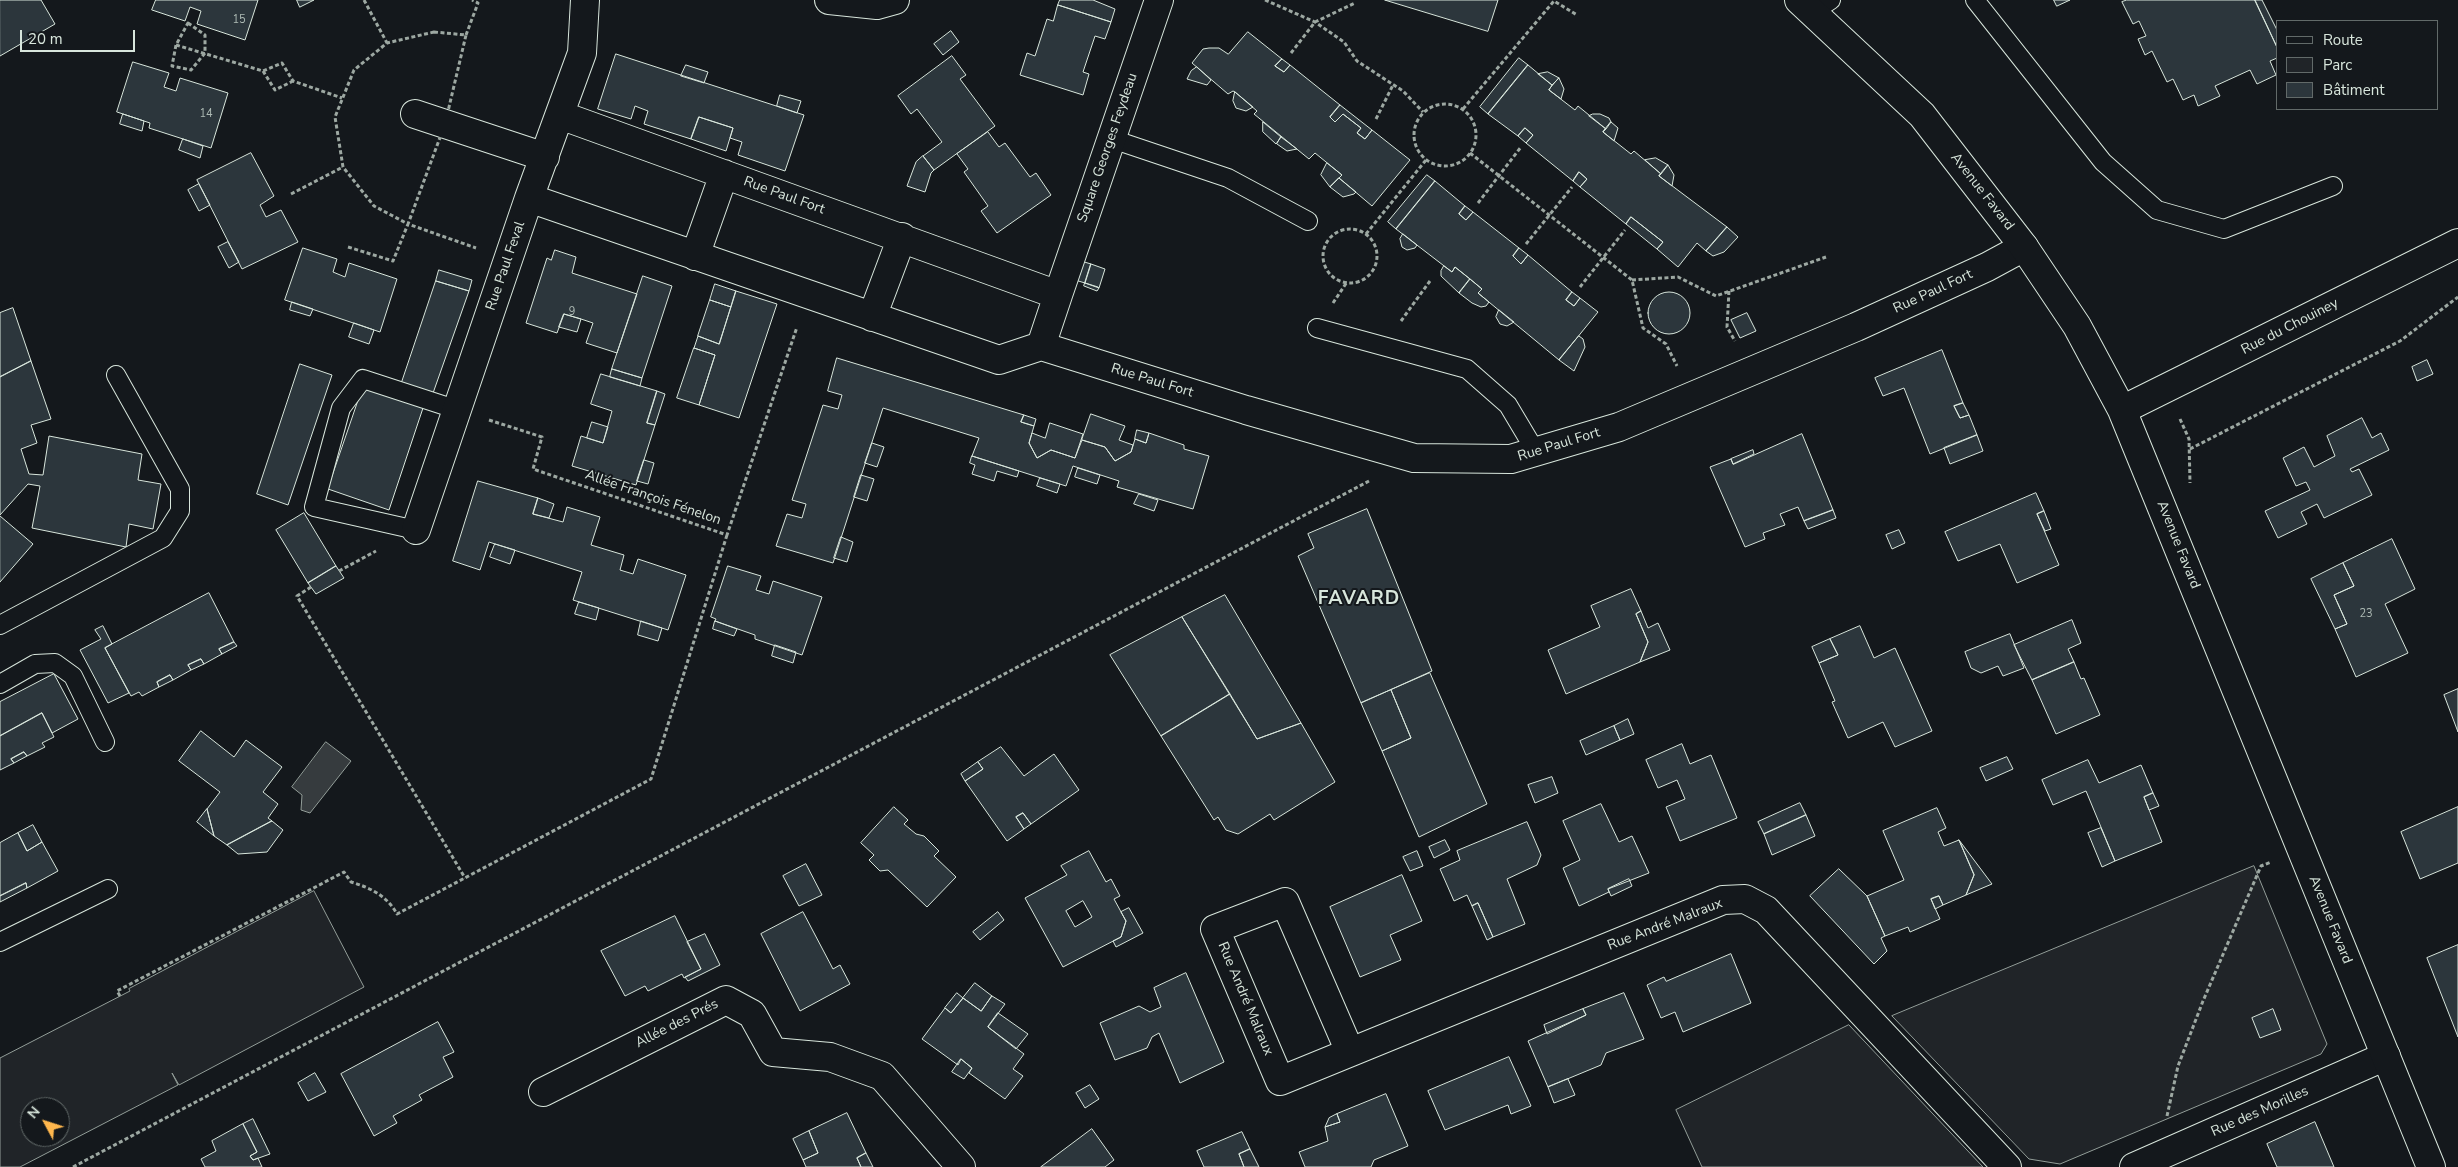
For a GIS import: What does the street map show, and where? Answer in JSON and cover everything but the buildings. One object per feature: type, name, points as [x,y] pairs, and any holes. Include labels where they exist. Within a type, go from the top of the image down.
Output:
[{"type":"street","name":"Rue Paul Feval","points":[[416,530],[529,198],[582,53],[586,0]]},
{"type":"street","points":[[829,0],[877,5],[895,0]]},
{"type":"street","name":"Square Georges Feydeau","points":[[1058,296],[1159,0]]},
{"type":"street","name":"Avenue Favard","points":[[1814,4],[1922,115],[2024,246],[2077,326],[2122,410],[2431,1167]]},
{"type":"street","points":[[415,114],[545,157]]},
{"type":"street","name":"Rue Paul Fort","points":[[560,115],[902,237],[1058,296]]},
{"type":"street","points":[[695,256],[724,174]]},
{"type":"street","points":[[529,198],[872,318],[999,360],[1041,346],[1058,296]]},
{"type":"street","points":[[872,318],[902,237]]},
{"type":"street","name":"Rue du Chouiney","points":[[2122,410],[2458,243]]},
{"type":"street","name":"Rue Paul Fort","points":[[1041,346],[1246,410],[1414,458],[1511,459],[1619,427],[1856,327],[1987,267],[2024,246]]},
{"type":"street","name":"Rue André Malraux","points":[[1350,1052],[1285,902],[1215,930],[1280,1081],[1723,900],[1745,900],[1766,910],[2007,1167]]},
{"type":"street","name":"Allée des Prés","points":[[542,1092],[726,1000],[752,1014],[773,1052],[830,1057],[882,1076],[961,1167]]},
{"type":"street","name":"Rue des Morilles","points":[[2134,1167],[2386,1056]]},
{"type":"lane","points":[[1976,0],[2102,162],[2157,210],[2224,229],[2333,186]]},
{"type":"lane","points":[[1112,139],[1228,178],[1308,221]]},
{"type":"lane","points":[[1317,328],[1467,369],[1508,405],[1536,452]]},
{"type":"lane","points":[[0,625],[163,538],[180,511],[180,489],[116,374]]},
{"type":"lane","points":[[416,530],[314,507],[341,408],[363,378],[458,410]]},
{"type":"lane","points":[[0,684],[36,664],[54,662],[72,676],[105,742]]},
{"type":"lane","points":[[0,942],[108,890]]},
{"type":"path","points":[[364,0],[387,42]]},
{"type":"path","points":[[466,36],[478,3],[472,0]]},
{"type":"path","points":[[1265,0],[1315,22],[1344,42],[1357,61],[1403,91],[1423,112]]},
{"type":"path","points":[[1463,110],[1554,1],[1577,15]]},
{"type":"path","points":[[1291,53],[1315,22],[1354,3]]},
{"type":"path","points":[[188,23],[205,35],[205,53],[191,70],[172,66],[176,45],[188,23]]},
{"type":"path","points":[[176,45],[263,71],[276,90],[293,81]]},
{"type":"path","points":[[263,71],[282,63],[293,81],[342,98]]},
{"type":"path","points":[[1376,119],[1393,84]]},
{"type":"path","points":[[1443,103],[1463,110],[1475,126],[1475,140],[1470,154],[1454,165],[1434,165],[1426,160],[1418,152],[1414,142],[1416,121],[1423,112],[1432,106],[1443,103]]},
{"type":"path","points":[[1478,203],[1521,147]]},
{"type":"path","points":[[1470,154],[1632,280],[1643,328],[1666,344],[1692,396]]},
{"type":"path","points":[[1366,234],[1426,160]]},
{"type":"path","points":[[291,194],[343,167]]},
{"type":"path","points":[[1526,244],[1572,187]]},
{"type":"path","points":[[348,247],[393,261],[408,224],[509,259]]},
{"type":"path","points":[[1349,229],[1366,234],[1372,241],[1377,257],[1370,273],[1364,279],[1347,282],[1331,275],[1326,268],[1324,250],[1333,235],[1349,229]]},
{"type":"path","points":[[1580,288],[1625,230]]},
{"type":"path","points":[[1632,280],[1678,277],[1716,296],[1826,257]]},
{"type":"path","points":[[1383,345],[1430,281]]},
{"type":"path","points":[[1729,291],[1728,328],[1752,371]]},
{"type":"path","name":"Allée François Fénelon","points":[[458,410],[542,437],[533,469],[727,535],[808,295]]},
{"type":"path","points":[[2190,449],[2400,341],[2458,297]]},
{"type":"path","points":[[73,1167],[1414,458]]},
{"type":"path","points":[[120,996],[117,991],[344,872],[351,882],[368,887],[384,897],[397,914],[651,779],[727,535]]},
{"type":"path","points":[[311,587],[297,596],[465,878]]},
{"type":"path","points":[[2174,1150],[2164,1129],[2178,1066],[2203,1001],[2261,866],[2301,848]]},
{"type":"green space","points":[[2254,866],[2327,1044],[2321,1054],[2060,1164],[2029,1159],[1892,1016]]},
{"type":"green space","points":[[314,891],[364,987],[179,1085],[172,1073],[178,1085],[70,1141],[70,1097],[20,1097],[20,1147],[59,1147],[20,1167],[0,1167],[0,1058],[130,991],[129,989]]},
{"type":"green space","points":[[1849,1025],[1983,1167],[1702,1167],[1676,1110]]},
{"type":"shaded area","points":[[326,742],[351,761],[310,813],[301,810],[302,795],[292,787]]},
{"type":"district","name":"FAVARD","points":[[1359,599]]}]
